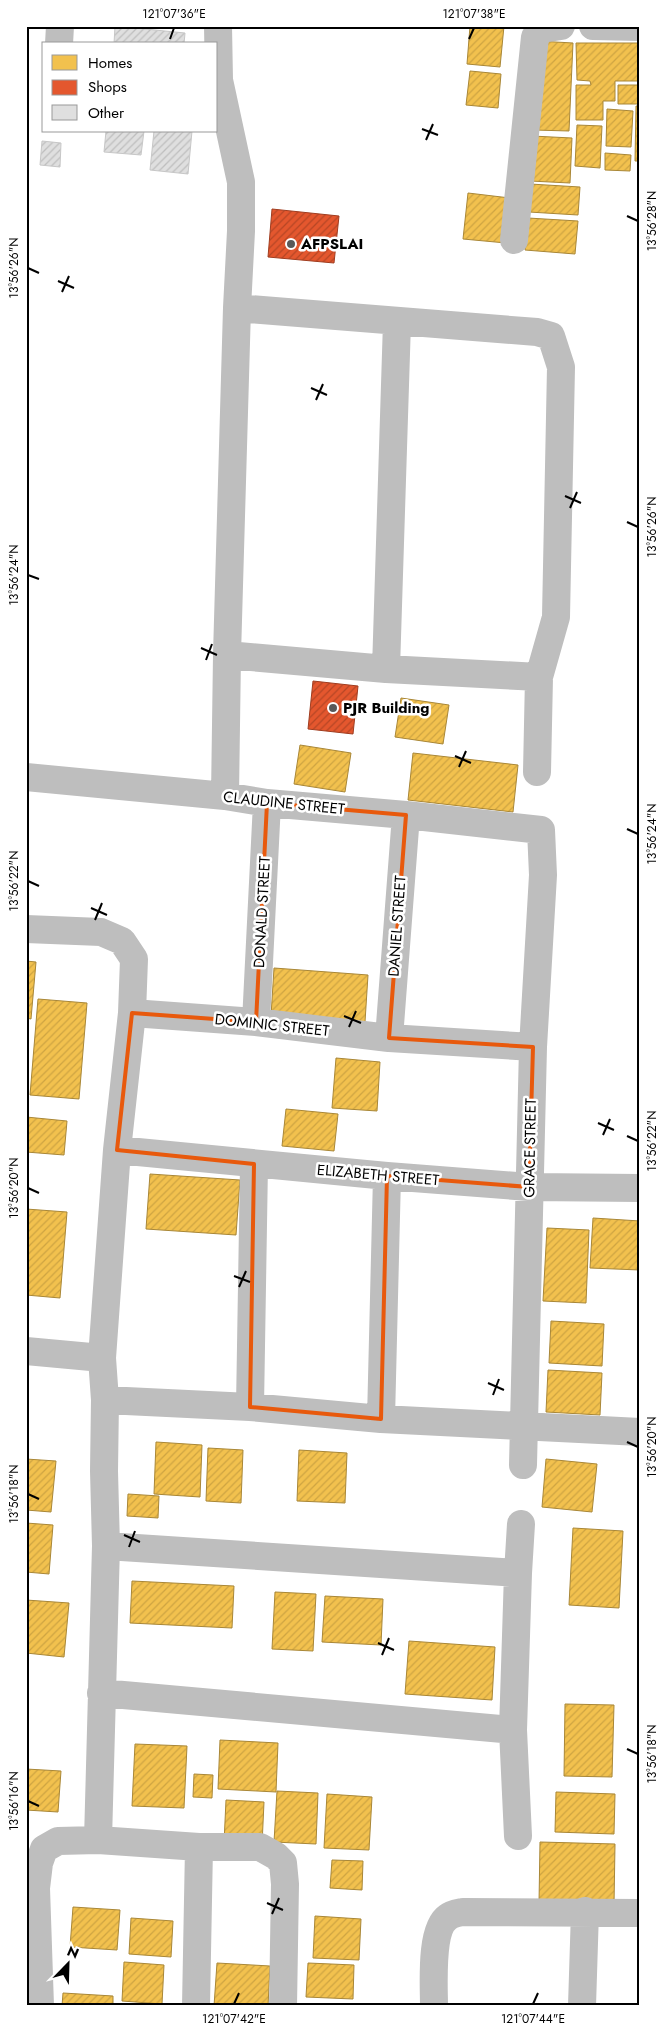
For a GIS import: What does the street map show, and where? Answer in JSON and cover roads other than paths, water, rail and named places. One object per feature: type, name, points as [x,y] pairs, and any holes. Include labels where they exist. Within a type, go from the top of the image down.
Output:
[{"type":"street","points":[[59,42],[60,26]]},
{"type":"street","points":[[218,26],[219,80],[241,182],[241,231],[226,655],[225,796]]},
{"type":"street","points":[[514,240],[535,37],[542,28],[561,26]]},
{"type":"street","points":[[593,26],[640,27]]},
{"type":"street","points":[[237,308],[537,332],[551,336],[561,367],[556,617],[539,677],[537,772]]},
{"type":"street","points":[[386,669],[397,322]]},
{"type":"street","points":[[226,655],[386,669],[539,677]]},
{"type":"street","name":"CLAUDINE STREET","points":[[26,777],[225,796],[267,802],[406,814],[541,830]]},
{"type":"street","name":"DONALD STREET","points":[[256,1022],[267,802]]},
{"type":"street","name":"DANIEL STREET","points":[[389,1038],[406,814]]},
{"type":"street","name":"GRACE STREET","points":[[524,1465],[533,1047],[543,875],[541,830]]},
{"type":"street","points":[[26,929],[101,932],[122,941],[134,958],[132,1013],[118,1150],[102,1358],[105,1400],[106,1546],[98,1840]]},
{"type":"street","name":"DOMINIC STREET","points":[[132,1013],[256,1022],[389,1038],[533,1047]]},
{"type":"street","name":"ELIZABETH STREET","points":[[118,1150],[387,1176],[529,1186],[640,1188]]},
{"type":"street","points":[[250,1407],[254,1164]]},
{"type":"street","points":[[382,1419],[387,1176]]},
{"type":"street","points":[[26,1351],[102,1358]]},
{"type":"street","points":[[105,1400],[250,1407],[382,1419],[640,1432]]},
{"type":"street","points":[[518,1836],[513,1730],[518,1573],[522,1524]]},
{"type":"street","points":[[106,1546],[518,1573]]},
{"type":"street","points":[[101,1693],[513,1730]]},
{"type":"street","points":[[40,2006],[36,1888],[41,1856],[44,1849],[58,1841],[98,1840],[199,1847],[260,1847],[276,1856],[283,1863],[285,1884],[283,2006]]},
{"type":"street","points":[[196,2006],[199,1847]]},
{"type":"street","points":[[434,2006],[436,1943],[439,1927],[448,1917],[463,1912],[585,1911],[640,1913]]},
{"type":"street","points":[[582,2006],[585,1911]]},
{"type":"place","name":"AFPSLAI","points":[[291,244]]},
{"type":"place","name":"PJR Building","points":[[333,708]]}]
